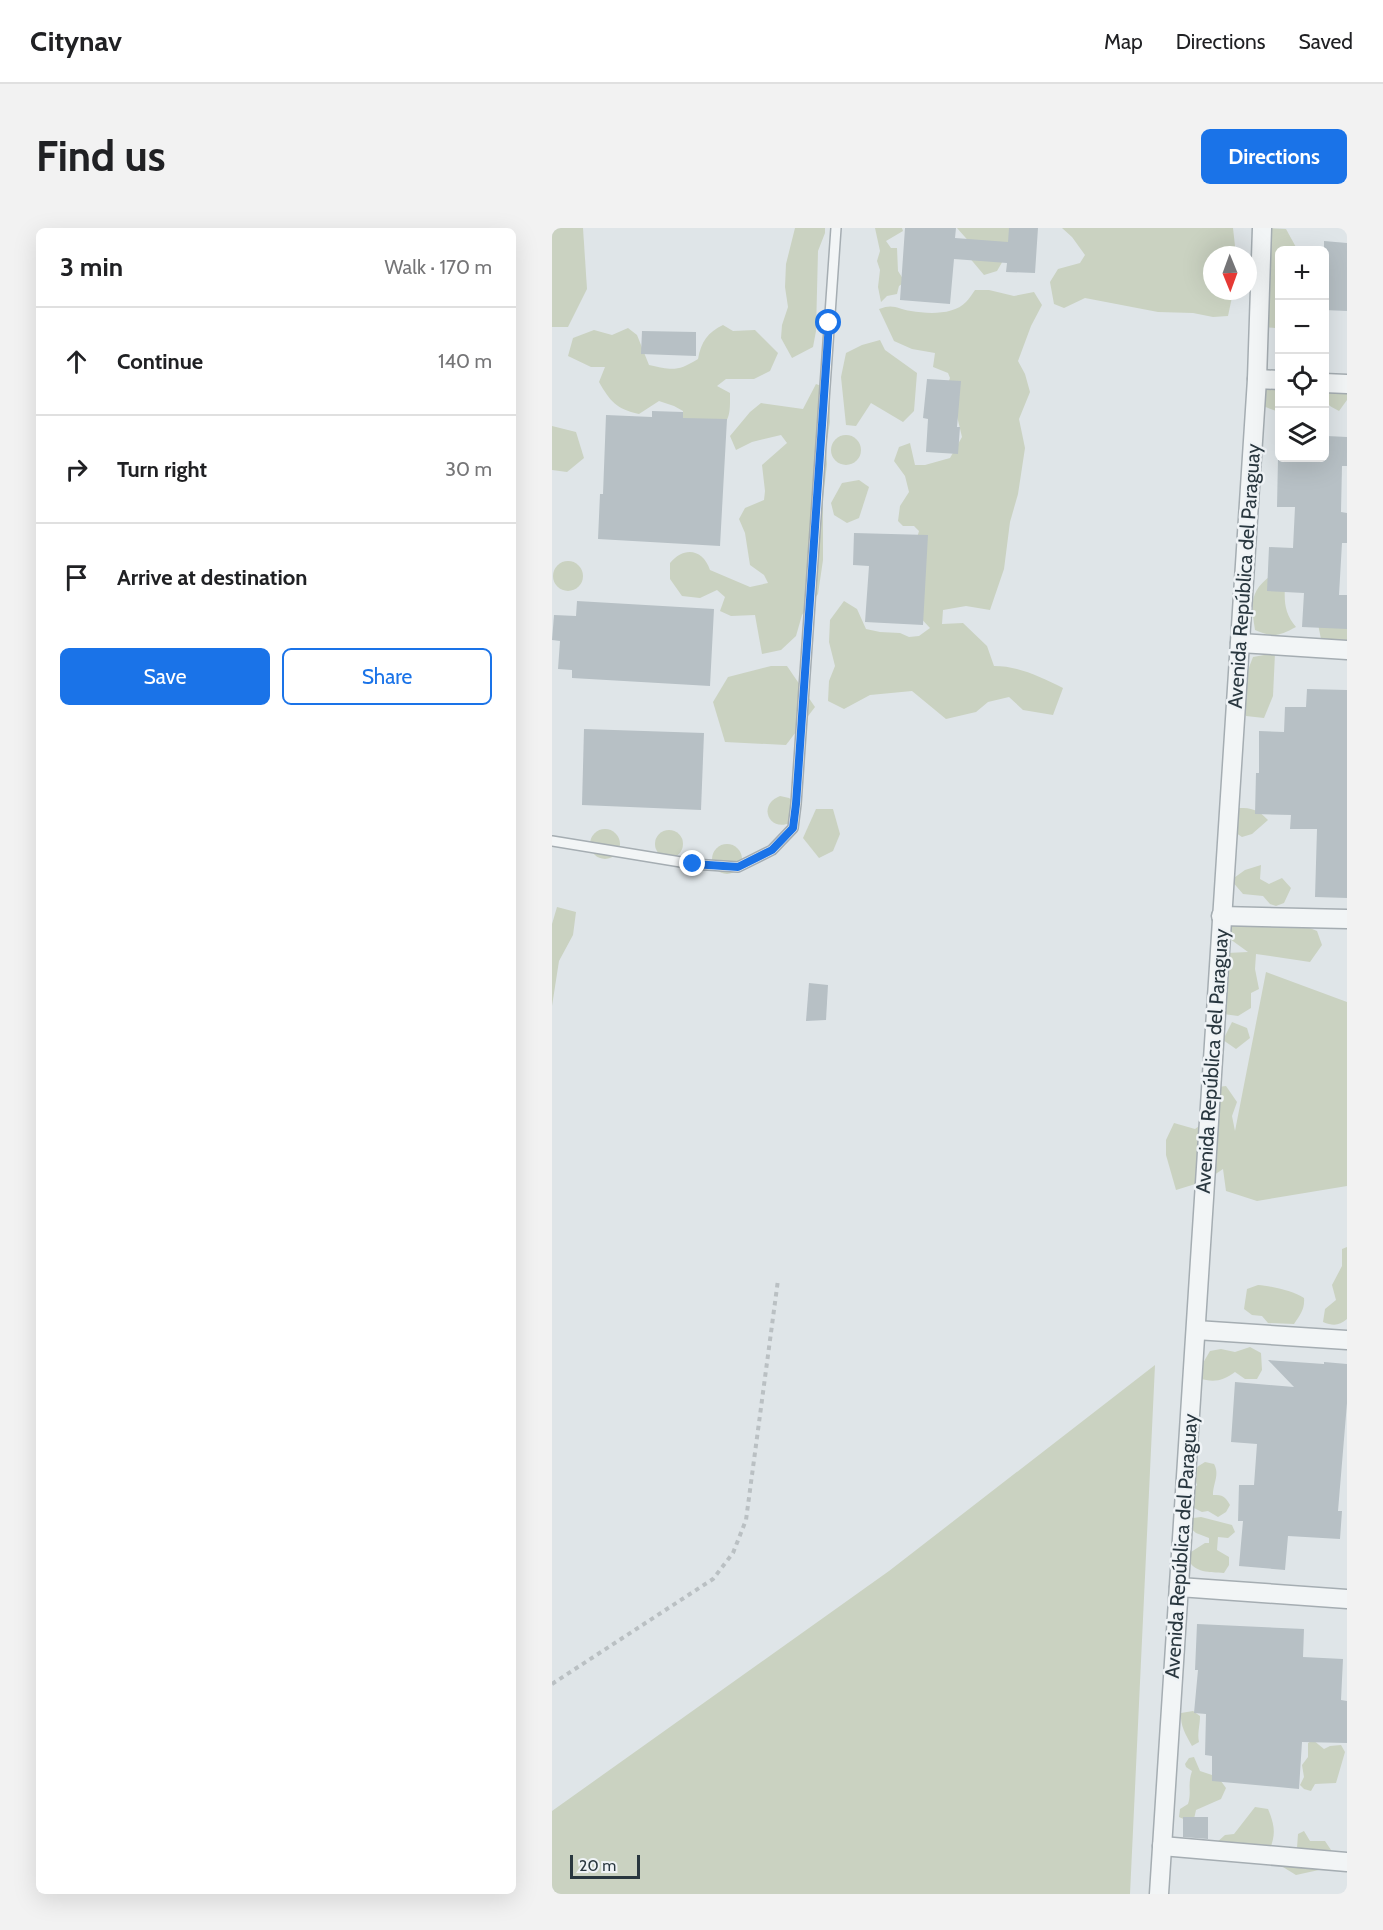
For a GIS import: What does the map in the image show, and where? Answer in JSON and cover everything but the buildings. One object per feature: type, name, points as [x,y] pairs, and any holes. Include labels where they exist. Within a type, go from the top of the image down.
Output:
[{"type":"street","name":"Avenida República del Paraguay","points":[[1159,1894],[1257,379],[1262,228]]},
{"type":"street","points":[[1257,379],[1275,380]]},
{"type":"street","points":[[1329,383],[1347,384]]},
{"type":"street","points":[[1240,643],[1347,650]]},
{"type":"street","points":[[1221,916],[1347,919]]},
{"type":"street","points":[[1196,1330],[1347,1340]]},
{"type":"street","points":[[1179,1587],[1347,1599]]},
{"type":"street","points":[[1162,1846],[1347,1862]]},
{"type":"lane","points":[[552,841],[693,864],[738,867],[772,850],[793,828],[836,228]]},
{"type":"path","points":[[552,1684],[713,1579],[733,1553],[746,1520],[777,1280]]},
{"type":"green space","points":[[552,228],[583,228],[587,289],[568,327],[552,327]]},
{"type":"green space","points":[[795,228],[825,228],[825,233],[818,251],[816,331],[813,347],[792,358],[781,338],[782,325],[788,307],[785,287],[786,264]]},
{"type":"green space","points":[[875,228],[902,228],[903,231],[886,241],[891,248],[897,248],[898,271],[905,282],[899,286],[897,294],[887,296],[881,302],[878,287],[880,270],[877,261],[880,251]]},
{"type":"green space","points":[[957,228],[1022,228],[997,271],[984,275],[968,256],[972,245]]},
{"type":"green space","points":[[1062,228],[1233,228],[1235,246],[1203,246],[1203,300],[1231,300],[1228,316],[1213,317],[1193,313],[1158,312],[1085,298],[1064,308],[1054,304],[1050,282],[1058,269],[1080,263],[1085,255]]},
{"type":"green space","points":[[1264,228],[1286,229],[1295,246],[1275,246],[1275,328],[1263,327]]},
{"type":"green space","points":[[975,290],[989,290],[1014,296],[1034,292],[1042,305],[1031,326],[1018,361],[1025,374],[1030,392],[1019,419],[1025,448],[1018,494],[1010,522],[1004,569],[990,610],[966,606],[943,610],[942,624],[963,623],[987,646],[994,666],[1021,670],[1063,688],[1053,715],[1023,710],[1009,697],[988,702],[976,712],[946,719],[912,691],[870,695],[844,709],[828,701],[829,681],[835,666],[829,642],[830,620],[844,601],[857,609],[866,629],[900,633],[909,637],[919,636],[930,628],[915,612],[912,556],[919,531],[914,526],[903,526],[898,521],[900,506],[909,492],[905,476],[894,461],[899,447],[910,443],[915,465],[925,465],[950,458],[962,437],[956,412],[946,389],[950,378],[948,373],[933,367],[935,353],[912,349],[894,341],[879,309],[892,306],[925,313],[948,311],[961,306]]},
{"type":"green space","points":[[723,325],[733,331],[755,330],[778,353],[770,371],[754,379],[726,379],[717,386],[730,393],[730,406],[725,424],[716,434],[683,425],[683,411],[659,401],[639,414],[619,407],[610,399],[599,382],[605,367],[591,367],[568,356],[573,338],[594,330],[612,335],[628,328],[637,335],[649,365],[669,369],[679,368],[698,359],[706,338]]},
{"type":"green space","points":[[880,340],[885,350],[917,373],[914,411],[903,422],[871,403],[856,426],[846,425],[841,377],[846,353]]},
{"type":"green space","points":[[1275,383],[1275,410],[1263,406],[1266,386]]},
{"type":"green space","points":[[816,384],[830,389],[830,422],[823,498],[823,560],[818,594],[802,615],[796,636],[781,650],[762,654],[755,615],[731,616],[720,611],[725,597],[717,590],[700,598],[682,596],[670,579],[670,563],[681,554],[693,552],[703,558],[710,570],[750,587],[768,583],[764,575],[750,565],[745,533],[739,519],[745,508],[764,500],[762,465],[787,443],[781,435],[752,442],[736,450],[730,436],[750,412],[761,403],[803,409]]},
{"type":"green space","points":[[1329,388],[1347,391],[1347,400],[1339,411],[1330,406]]},
{"type":"green space","points":[[552,426],[576,432],[584,458],[567,472],[552,470]]},
{"type":"green space","points":[[846,435],[856,440],[861,450],[856,460],[846,465],[836,460],[831,450],[836,440]]},
{"type":"green space","points":[[859,480],[869,487],[859,518],[847,523],[834,515],[831,503],[842,483]]},
{"type":"green space","points":[[568,561],[574,562],[582,570],[582,582],[574,590],[568,591],[562,590],[554,582],[553,576],[554,570],[562,562]]},
{"type":"green space","points":[[1273,574],[1285,586],[1286,608],[1296,627],[1271,635],[1255,630],[1253,605],[1256,592]]},
{"type":"green space","points":[[1347,616],[1347,642],[1341,645],[1321,639],[1318,624]]},
{"type":"green space","points":[[1275,653],[1273,696],[1264,718],[1246,716],[1237,698],[1253,657]]},
{"type":"green space","points":[[771,666],[787,666],[815,707],[786,745],[725,742],[713,702],[728,677]]},
{"type":"green space","points":[[780,796],[793,801],[790,823],[783,825],[776,824],[768,816],[769,805]]},
{"type":"green space","points":[[1229,808],[1255,810],[1268,820],[1252,834],[1242,837],[1231,825]]},
{"type":"green space","points":[[816,809],[833,809],[840,834],[833,851],[819,858],[803,838]]},
{"type":"green space","points":[[605,829],[611,830],[619,838],[619,850],[611,858],[605,859],[599,858],[591,850],[590,844],[591,838],[599,830]]},
{"type":"green space","points":[[669,830],[679,834],[683,844],[679,854],[669,858],[659,854],[655,844],[659,834]]},
{"type":"green space","points":[[727,844],[733,845],[741,853],[741,865],[733,873],[727,874],[721,873],[713,865],[712,859],[713,853],[721,845]]},
{"type":"green space","points":[[1261,865],[1260,879],[1269,884],[1282,878],[1291,888],[1284,903],[1276,906],[1270,904],[1263,896],[1243,894],[1231,880],[1245,870]]},
{"type":"green space","points":[[557,907],[576,912],[573,935],[559,961],[552,1006],[552,924]]},
{"type":"green space","points":[[1231,921],[1300,924],[1317,931],[1322,945],[1310,962],[1256,954],[1255,969],[1259,989],[1251,993],[1251,1008],[1238,1016],[1216,1013],[1207,990],[1227,953],[1248,952],[1230,939],[1228,927]]},
{"type":"green space","points":[[1266,972],[1347,1002],[1347,1186],[1257,1201],[1226,1191],[1223,1169],[1205,1181],[1176,1190],[1166,1155],[1166,1140],[1174,1123],[1195,1129],[1202,1124],[1211,1088],[1226,1086],[1237,1102],[1232,1116],[1235,1131]]},
{"type":"green space","points":[[1232,1022],[1247,1028],[1250,1038],[1236,1049],[1223,1040]]},
{"type":"green space","points":[[1347,1247],[1347,1319],[1336,1325],[1330,1324],[1323,1322],[1325,1309],[1336,1300],[1332,1285],[1342,1266],[1342,1249]]},
{"type":"green space","points":[[1258,1285],[1282,1289],[1304,1298],[1303,1309],[1294,1324],[1268,1323],[1262,1316],[1252,1315],[1244,1309],[1247,1289]]},
{"type":"green space","points":[[1250,1347],[1261,1353],[1262,1370],[1257,1379],[1245,1379],[1235,1372],[1218,1380],[1199,1378],[1200,1368],[1210,1351],[1221,1349],[1235,1352]]},
{"type":"green space","points":[[1155,1365],[1130,1894],[552,1894],[552,1811],[889,1571]]},
{"type":"green space","points":[[1205,1462],[1214,1464],[1216,1468],[1213,1495],[1223,1497],[1230,1505],[1226,1512],[1218,1517],[1208,1511],[1202,1512],[1194,1508],[1193,1490],[1197,1485],[1194,1476],[1197,1467]]},
{"type":"green space","points":[[1201,1517],[1232,1525],[1235,1532],[1228,1538],[1218,1537],[1217,1550],[1229,1557],[1229,1565],[1224,1573],[1198,1569],[1188,1559],[1191,1552],[1209,1543],[1209,1538],[1196,1533],[1189,1527],[1193,1518]]},
{"type":"green space","points":[[1193,1711],[1200,1716],[1199,1742],[1192,1746],[1182,1726],[1181,1713]]},
{"type":"green space","points":[[1313,1740],[1324,1749],[1341,1745],[1345,1752],[1336,1783],[1315,1784],[1311,1791],[1300,1785],[1304,1777],[1302,1765],[1308,1757],[1308,1743]]},
{"type":"green space","points":[[1194,1757],[1200,1771],[1218,1777],[1226,1788],[1221,1799],[1196,1810],[1194,1819],[1188,1821],[1179,1817],[1180,1809],[1188,1804],[1190,1796],[1192,1771],[1185,1764],[1189,1758]]},
{"type":"green space","points":[[1255,1807],[1268,1809],[1273,1823],[1273,1839],[1266,1859],[1215,1844],[1225,1835],[1234,1834]]},
{"type":"green space","points":[[1304,1831],[1310,1841],[1325,1841],[1333,1853],[1328,1868],[1296,1875],[1278,1864],[1285,1847],[1297,1848],[1298,1834]]},
{"type":"route","points":[[693,864],[738,867],[772,850],[793,828],[829,323]]}]
